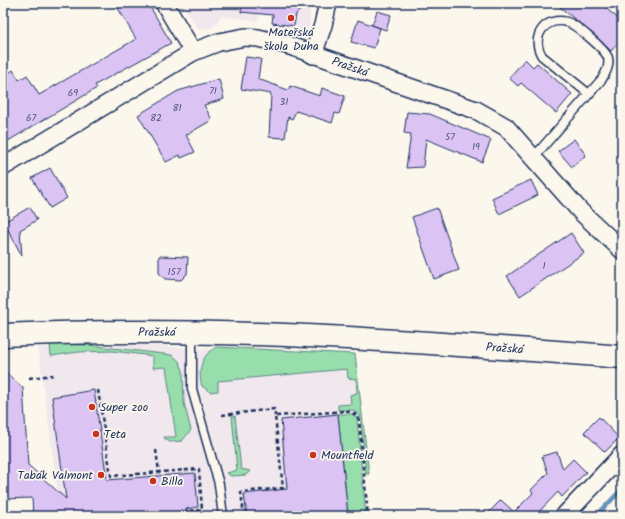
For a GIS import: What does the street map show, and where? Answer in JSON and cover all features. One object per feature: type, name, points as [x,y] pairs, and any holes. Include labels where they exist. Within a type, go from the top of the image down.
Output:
[{"type":"main road","name":"Pražská","points":[[3,335],[116,332],[192,332],[337,338],[622,357]]},
{"type":"street","points":[[164,3],[193,52]]},
{"type":"street","points":[[313,55],[323,25],[328,3]]},
{"type":"street","name":"Pražská","points":[[3,167],[193,52],[219,42],[245,37],[271,41],[476,110],[506,127],[534,156],[582,212],[622,250]]},
{"type":"street","points":[[564,516],[622,455]]},
{"type":"lane","points":[[534,156],[606,74],[608,63],[606,55],[574,25],[561,21],[547,24],[538,37],[537,42],[539,51],[542,56],[588,94]]},
{"type":"lane","points":[[192,332],[192,389],[219,484],[223,516]]},
{"type":"path","points":[[29,378],[53,375]]},
{"type":"path","points":[[98,390],[111,476],[199,469],[202,510],[186,511]]},
{"type":"path","points":[[222,414],[274,409],[283,488],[241,492],[244,516]]},
{"type":"path","points":[[275,416],[347,411],[357,415],[368,516]]},
{"type":"path","points":[[156,450],[159,472]]},
{"type":"shaded area","name":"Mateřská škola Duha","points":[[181,3],[310,3],[310,25],[307,30],[303,31],[271,28],[273,15],[259,13],[258,21],[220,16],[217,23],[212,28],[204,29],[197,27]]},
{"type":"shaded area","points":[[141,345],[356,357],[362,412],[338,414],[348,516],[61,516],[38,347]]},
{"type":"green space","points":[[50,344],[88,345],[172,355],[179,361],[183,370],[184,403],[191,430],[182,441],[170,442],[165,439],[164,437],[176,437],[166,367],[153,368],[153,356],[112,351],[79,352],[51,356]]},
{"type":"green space","points":[[216,347],[355,354],[369,474],[366,474],[360,416],[353,410],[338,410],[338,405],[351,404],[350,395],[357,393],[356,379],[348,378],[347,369],[218,381],[218,391],[210,392],[202,386],[200,374],[204,359],[211,350]]},
{"type":"green space","points":[[338,414],[352,414],[357,418],[366,516],[348,516]]},
{"type":"green space","points":[[232,416],[235,416],[241,469],[250,471],[246,475],[231,476],[227,473],[237,470]]},
{"type":"building","points":[[115,3],[148,3],[171,43],[95,85],[97,88],[3,144],[3,77],[13,70],[19,80],[27,75],[39,95],[136,39]]},
{"type":"building","points":[[242,3],[308,3],[296,14],[294,26],[272,23],[273,15],[241,12]]},
{"type":"building","points":[[555,3],[600,3],[622,22],[622,39],[611,51]]},
{"type":"building","points":[[377,11],[391,15],[386,30],[372,25]]},
{"type":"building","points":[[358,20],[380,28],[374,48],[351,42]]},
{"type":"building","points":[[246,57],[261,59],[258,79],[288,90],[290,86],[320,96],[322,88],[345,96],[339,114],[335,113],[332,123],[296,111],[292,119],[288,117],[285,138],[269,137],[271,94],[241,89]]},
{"type":"building","points":[[525,59],[533,67],[537,63],[572,94],[556,113],[521,83],[518,86],[509,78]]},
{"type":"building","points":[[219,79],[224,99],[204,105],[212,120],[186,135],[195,152],[181,158],[180,155],[166,162],[138,115],[178,91]]},
{"type":"building","points":[[407,112],[430,114],[491,140],[482,162],[426,139],[423,167],[406,168],[411,134],[404,133]]},
{"type":"building","points":[[574,139],[586,155],[572,167],[558,151]]},
{"type":"building","points":[[50,168],[67,198],[50,208],[32,178]]},
{"type":"building","points":[[531,180],[538,195],[499,214],[492,198]]},
{"type":"building","points":[[30,207],[37,220],[20,230],[22,256],[4,222]]},
{"type":"building","points":[[437,208],[459,270],[434,279],[412,217]]},
{"type":"building","points":[[571,233],[584,253],[520,296],[507,276]]},
{"type":"building","points":[[159,256],[188,257],[187,274],[181,280],[165,279],[159,273]]},
{"type":"building","points":[[3,370],[23,388],[28,465],[66,499],[52,397],[94,390],[107,480],[195,473],[198,507],[186,509],[187,516],[33,516],[32,498],[3,499]]},
{"type":"building","name":"Mountfield","points":[[338,414],[348,516],[247,516],[244,494],[287,489],[281,420]]},
{"type":"building","points":[[599,417],[619,438],[605,452],[584,432]]},
{"type":"building","points":[[557,452],[563,469],[573,459],[586,472],[562,497],[558,492],[535,516],[485,516],[501,500],[514,512],[533,493],[531,490],[548,473],[542,456]]},
{"type":"waterway","points":[[596,516],[622,489]]},
{"type":"place","name":"Mateřská škola Duha","points":[[291,18]]},
{"type":"place","name":"Super zoo","points":[[92,407]]},
{"type":"place","name":"Teta","points":[[96,434]]},
{"type":"place","name":"Mountfield","points":[[313,455]]},
{"type":"place","name":"Tabák Valmont","points":[[101,475]]},
{"type":"place","name":"Billa","points":[[153,481]]}]
